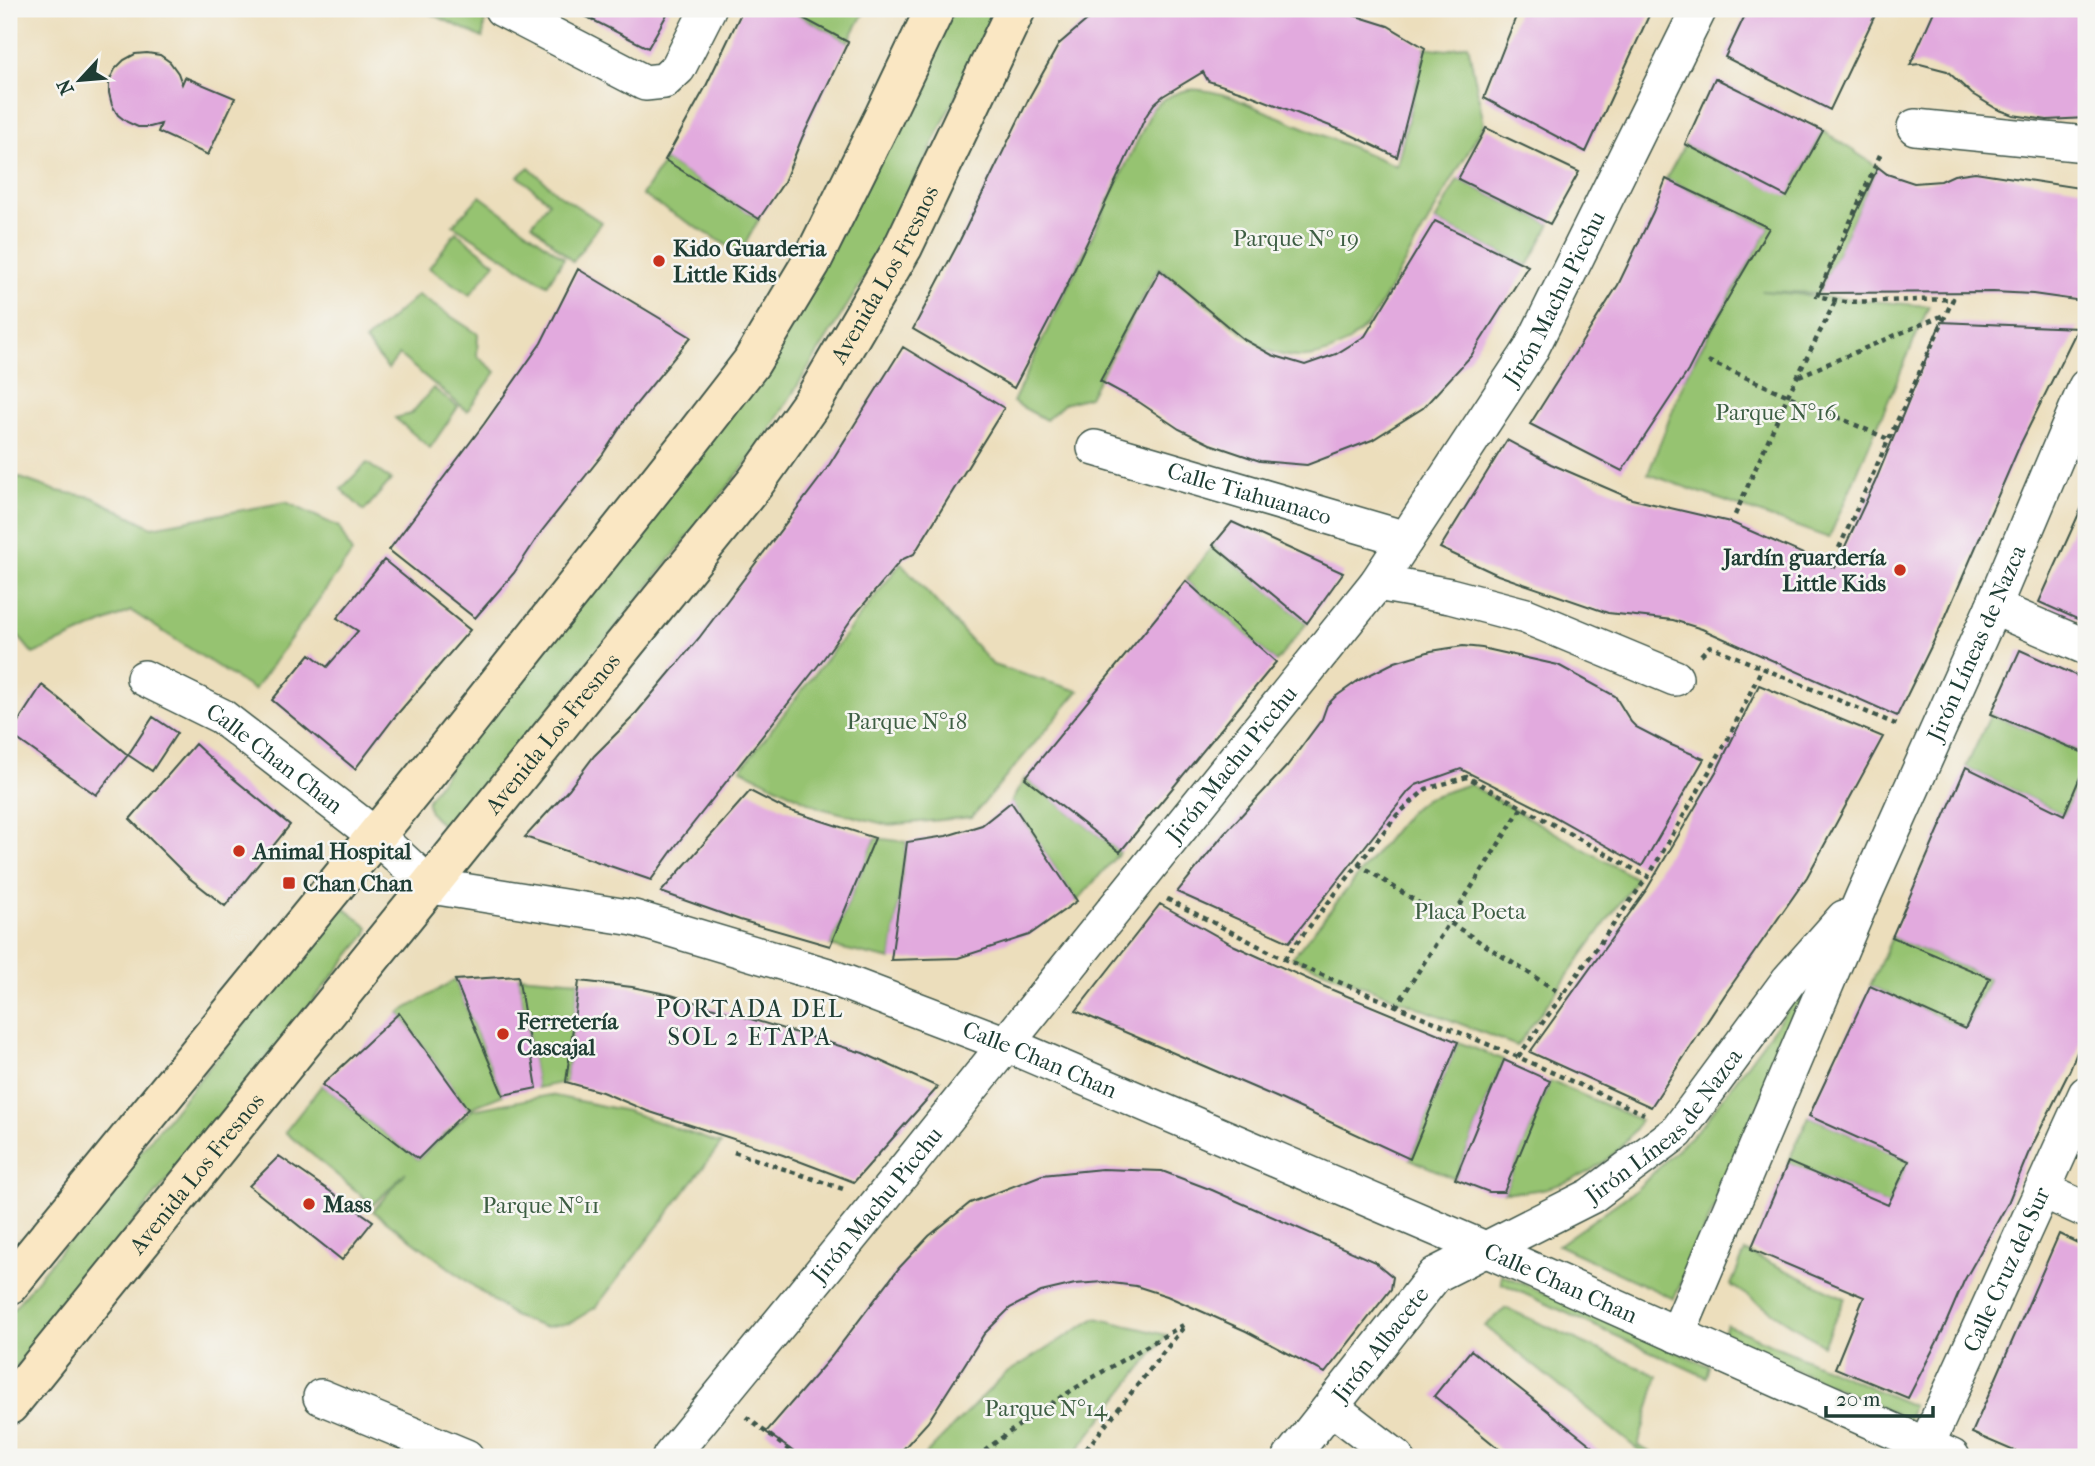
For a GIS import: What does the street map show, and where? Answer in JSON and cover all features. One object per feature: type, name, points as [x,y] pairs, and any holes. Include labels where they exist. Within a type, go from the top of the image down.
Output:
[{"type":"main road","points":[[9,1285],[376,836],[751,363],[811,263],[935,9]]},
{"type":"main road","name":"Avenida Los Fresnos","points":[[9,1405],[755,484],[815,398],[903,247],[1016,9]]},
{"type":"street","points":[[502,9],[645,83],[664,81],[678,68],[708,9]]},
{"type":"street","name":"Jirón Machu Picchu","points":[[670,1457],[879,1202],[1377,583],[1530,351],[1699,9]]},
{"type":"street","points":[[1915,127],[2086,144]]},
{"type":"street","name":"Jirón Líneas de Nazca","points":[[1677,1335],[1863,897],[1993,607],[2086,387]]},
{"type":"street","name":"Calle Tiahuanaco","points":[[1095,448],[1406,539]]},
{"type":"street","points":[[1377,583],[1450,596],[1526,616],[1675,678]]},
{"type":"street","points":[[1993,607],[2086,648]]},
{"type":"street","name":"Calle Chan Chan","points":[[144,678],[220,716],[376,836],[431,886],[634,918],[828,976],[1006,1044],[1485,1249],[1939,1451]]},
{"type":"street","name":"Jirón Líneas de Nazca","points":[[1485,1249],[1591,1196],[1677,1132],[1789,980],[1863,897]]},
{"type":"street","name":"Calle Cruz del Sur","points":[[1939,1451],[2042,1190],[2086,1094]]},
{"type":"street","points":[[2042,1190],[2086,1210]]},
{"type":"street","name":"Jirón Albacete","points":[[1291,1457],[1435,1275],[1485,1249]]},
{"type":"street","points":[[321,1397],[466,1457]]},
{"type":"street","points":[[1331,1407],[1396,1457]]},
{"type":"path","points":[[1839,548],[1954,299],[1844,302],[1817,296],[1880,155]]},
{"type":"path","points":[[1735,515],[1788,395],[1836,300]]},
{"type":"path","points":[[1798,376],[1946,314]]},
{"type":"path","points":[[1708,360],[1888,439]]},
{"type":"path","points":[[1675,678],[1710,646],[1933,740]]},
{"type":"path","points":[[1518,1057],[1647,877],[1728,739],[1762,668]]},
{"type":"path","points":[[1284,959],[1397,815],[1426,789],[1467,777],[1647,877]]},
{"type":"path","points":[[1396,1007],[1522,807]]},
{"type":"path","points":[[1358,864],[1563,995]]},
{"type":"path","points":[[1138,880],[1171,902],[1284,959],[1518,1057],[1634,1111],[1681,1127]]},
{"type":"path","points":[[734,1152],[879,1202]]},
{"type":"path","points":[[977,1457],[1010,1430],[1080,1385],[1185,1324],[1080,1457]]},
{"type":"path","points":[[746,1417],[798,1457]]},
{"type":"green space","points":[[421,9],[471,9],[485,16],[483,38]]},
{"type":"green space","points":[[786,9],[866,9],[848,42]]},
{"type":"green space","points":[[954,9],[996,9],[888,240],[760,446],[456,824],[444,826],[430,811],[428,799],[904,112]]},
{"type":"green space","name":"Parque Nº 19","points":[[1468,44],[1484,124],[1374,316],[1351,339],[1310,357],[1279,354],[1263,348],[1159,268],[1089,397],[1064,404],[1046,420],[1013,402],[1153,108],[1163,100],[1181,91],[1190,90],[1231,97],[1397,166],[1425,47],[1447,50]]},
{"type":"green space","name":"Parque N°16","points":[[1823,131],[1878,167],[1819,293],[1761,291],[1929,306],[1829,538],[1648,474],[1688,371],[1769,228],[1666,179],[1685,144],[1787,196]]},
{"type":"green space","points":[[665,160],[759,219],[740,253],[642,195]]},
{"type":"green space","points":[[529,167],[558,194],[601,222],[573,262],[532,224],[549,202],[518,176]]},
{"type":"green space","points":[[1458,179],[1550,224],[1528,266],[1435,221]]},
{"type":"green space","points":[[480,196],[564,258],[547,285],[453,225]]},
{"type":"green space","points":[[456,232],[495,263],[470,295],[429,268]]},
{"type":"green space","points":[[418,295],[478,334],[477,356],[496,372],[467,411],[399,355],[388,369],[365,341]]},
{"type":"green space","points":[[433,388],[458,407],[430,448],[395,418],[411,414]]},
{"type":"green space","points":[[367,463],[391,480],[364,511],[341,489]]},
{"type":"green space","points":[[9,474],[57,491],[92,497],[152,527],[286,502],[339,527],[352,553],[254,690],[131,611],[33,654],[9,625]]},
{"type":"green space","points":[[1213,545],[1307,623],[1276,662],[1186,581]]},
{"type":"green space","name":"Parque N°18","points":[[901,563],[993,665],[1079,691],[972,817],[888,825],[820,808],[741,769]]},
{"type":"green space","points":[[1991,714],[2086,754],[2086,763],[2064,815],[1966,767]]},
{"type":"green space","points":[[1025,778],[1120,852],[1077,901],[1011,802]]},
{"type":"green space","name":"Placa Poeta","points":[[1469,784],[1637,879],[1517,1046],[1292,958],[1409,812],[1425,799]]},
{"type":"green space","points":[[875,838],[907,842],[891,960],[830,946]]},
{"type":"green space","points":[[343,907],[369,928],[366,935],[9,1376],[9,1314],[335,912]]},
{"type":"green space","points":[[1892,937],[1989,978],[1965,1029],[1870,986]]},
{"type":"green space","points":[[1821,964],[1674,1299],[1558,1245],[1637,1189],[1704,1123]]},
{"type":"green space","points":[[518,976],[579,981],[566,1082],[537,1088]]},
{"type":"green space","points":[[455,980],[503,1095],[468,1109],[399,1013]]},
{"type":"green space","points":[[1458,1042],[1504,1060],[1455,1179],[1410,1159]]},
{"type":"green space","points":[[1550,1081],[1640,1120],[1615,1152],[1582,1175],[1544,1188],[1504,1192]]},
{"type":"green space","name":"Parque N°11","points":[[322,1085],[418,1159],[472,1110],[550,1095],[627,1111],[721,1144],[596,1307],[570,1323],[544,1327],[515,1317],[373,1211],[406,1172],[373,1205],[285,1132]]},
{"type":"green space","points":[[1809,1116],[1909,1161],[1888,1205],[1788,1162]]},
{"type":"green space","points":[[1745,1251],[1845,1298],[1823,1345],[1731,1285]]},
{"type":"green space","points":[[1501,1274],[1709,1366],[1706,1377],[1501,1283]]},
{"type":"green space","points":[[1506,1308],[1658,1376],[1638,1446],[1659,1457],[1647,1457],[1485,1326]]},
{"type":"green space","name":"Parque N°14","points":[[1096,1318],[1167,1335],[1072,1457],[923,1457],[1005,1374]]},
{"type":"green space","points":[[1727,1325],[1913,1406],[1908,1419],[1721,1337]]},
{"type":"building","points":[[571,9],[670,9],[648,48]]},
{"type":"building","points":[[743,9],[786,9],[848,42],[784,182],[759,219],[665,160],[705,88]]},
{"type":"building","points":[[1100,9],[1334,9],[1388,26],[1425,48],[1397,157],[1343,131],[1208,81],[1203,72],[1163,96],[1146,116],[1063,294],[1014,388],[913,329],[1030,96],[1059,44]]},
{"type":"building","points":[[1519,9],[1652,9],[1586,152],[1484,98]]},
{"type":"building","points":[[1748,9],[1878,9],[1830,110],[1725,57]]},
{"type":"building","points":[[1935,9],[2086,9],[2086,118],[2047,120],[2013,115],[1972,94],[1947,71],[1920,64],[1910,65]]},
{"type":"building","points":[[135,54],[160,55],[170,62],[182,84],[185,77],[235,98],[208,155],[158,132],[161,124],[138,127],[127,122],[118,115],[112,105],[109,81],[115,69]]},
{"type":"building","points":[[1715,78],[1823,131],[1787,197],[1685,144]]},
{"type":"building","points":[[1486,128],[1579,172],[1550,224],[1458,179]]},
{"type":"building","points":[[1878,167],[1887,174],[1914,183],[1941,181],[1954,175],[1975,172],[2086,189],[2086,295],[2082,301],[1993,292],[1819,293]]},
{"type":"building","points":[[1666,179],[1769,228],[1688,371],[1622,471],[1530,424],[1618,285]]},
{"type":"building","points":[[1435,221],[1528,266],[1471,356],[1423,408],[1372,440],[1307,465],[1260,461],[1210,444],[1179,429],[1139,402],[1100,381],[1160,270],[1243,339],[1272,355],[1305,365],[1336,354],[1365,336]]},
{"type":"building","points":[[578,269],[691,337],[633,408],[603,454],[541,532],[514,573],[475,618],[389,550],[541,343]]},
{"type":"building","points":[[1941,322],[2078,328],[2020,445],[1945,618],[1897,716],[1702,629],[1673,620],[1608,613],[1498,575],[1440,548],[1507,440],[1551,464],[1632,499],[1730,522],[1835,568],[1875,482]]},
{"type":"building","points":[[903,347],[1004,408],[914,554],[901,560],[853,617],[651,880],[525,837],[569,789],[594,756],[632,718],[699,638],[826,470]]},
{"type":"building","points":[[2086,498],[2086,623],[2039,602]]},
{"type":"building","points":[[1232,522],[1343,573],[1307,623],[1213,545]]},
{"type":"building","points":[[384,560],[470,630],[394,718],[355,769],[272,700],[310,654],[327,667],[358,631],[337,618]]},
{"type":"building","points":[[1186,581],[1276,662],[1120,852],[1025,778]]},
{"type":"building","points":[[1463,646],[1558,665],[1615,696],[1636,727],[1704,759],[1642,866],[1548,813],[1461,769],[1416,785],[1409,791],[1289,942],[1177,892],[1225,833],[1287,766],[1335,697],[1359,680],[1395,662],[1431,651]]},
{"type":"building","points":[[2020,650],[2086,680],[2086,754],[1991,714]]},
{"type":"building","points":[[42,685],[128,755],[96,795],[10,734]]},
{"type":"building","points":[[1759,685],[1883,737],[1807,877],[1651,1107],[1530,1052],[1647,889],[1717,770]]},
{"type":"building","points":[[153,717],[177,733],[152,771],[128,755]]},
{"type":"building","points":[[195,744],[290,825],[225,906],[188,877],[130,819]]},
{"type":"building","points":[[2086,763],[2086,1029],[2070,1070],[2028,1154],[2008,1203],[1964,1281],[1943,1330],[1908,1398],[1835,1368],[1864,1297],[1751,1249],[1788,1162],[1888,1205],[1909,1161],[1809,1116],[1870,986],[1965,1029],[1990,978],[1892,937],[1966,767],[2064,815]]},
{"type":"building","points":[[750,791],[785,809],[875,838],[830,946],[740,920],[661,892]]},
{"type":"building","points":[[1011,802],[1077,901],[1029,935],[958,958],[891,960],[907,842],[946,836],[982,825]]},
{"type":"building","points":[[1160,904],[1235,946],[1458,1042],[1410,1159],[1276,1097],[1076,1011]]},
{"type":"building","name":"Ferretería Cascajal","points":[[518,976],[537,1088],[503,1095],[455,980]]},
{"type":"building","points":[[579,981],[671,995],[863,1053],[938,1087],[854,1182],[783,1155],[647,1111],[602,1092],[566,1082]]},
{"type":"building","points":[[399,1013],[468,1109],[418,1159],[322,1085]]},
{"type":"building","points":[[1504,1060],[1550,1081],[1504,1192],[1489,1192],[1455,1179]]},
{"type":"building","name":"Mass","points":[[279,1156],[373,1221],[342,1260],[249,1186]]},
{"type":"building","points":[[1102,1169],[1162,1171],[1212,1190],[1375,1262],[1393,1277],[1391,1289],[1325,1373],[1246,1331],[1167,1296],[1136,1286],[1104,1282],[1075,1284],[1041,1292],[1010,1308],[984,1334],[928,1422],[896,1457],[801,1457],[766,1432],[831,1357],[899,1268],[929,1236],[970,1203],[1042,1175]]},
{"type":"building","points":[[2059,1234],[2086,1247],[2086,1457],[2028,1457],[1972,1433]]},
{"type":"building","points":[[1471,1350],[1606,1457],[1509,1457],[1434,1396]]},
{"type":"place","name":"Kido Guarderia Little Kids","points":[[659,261]]},
{"type":"place","name":"Jardín guardería Little Kids","points":[[1900,570]]},
{"type":"place","name":"Animal Hospital","points":[[239,851]]},
{"type":"place","name":"Chan Chan","points":[[289,883]]},
{"type":"place","name":"Ferretería Cascajal","points":[[503,1034]]},
{"type":"place","name":"Mass","points":[[309,1204]]},
{"type":"district","name":"PORTADA DEL SOL 2 ETAPA","points":[[750,1023]]}]
